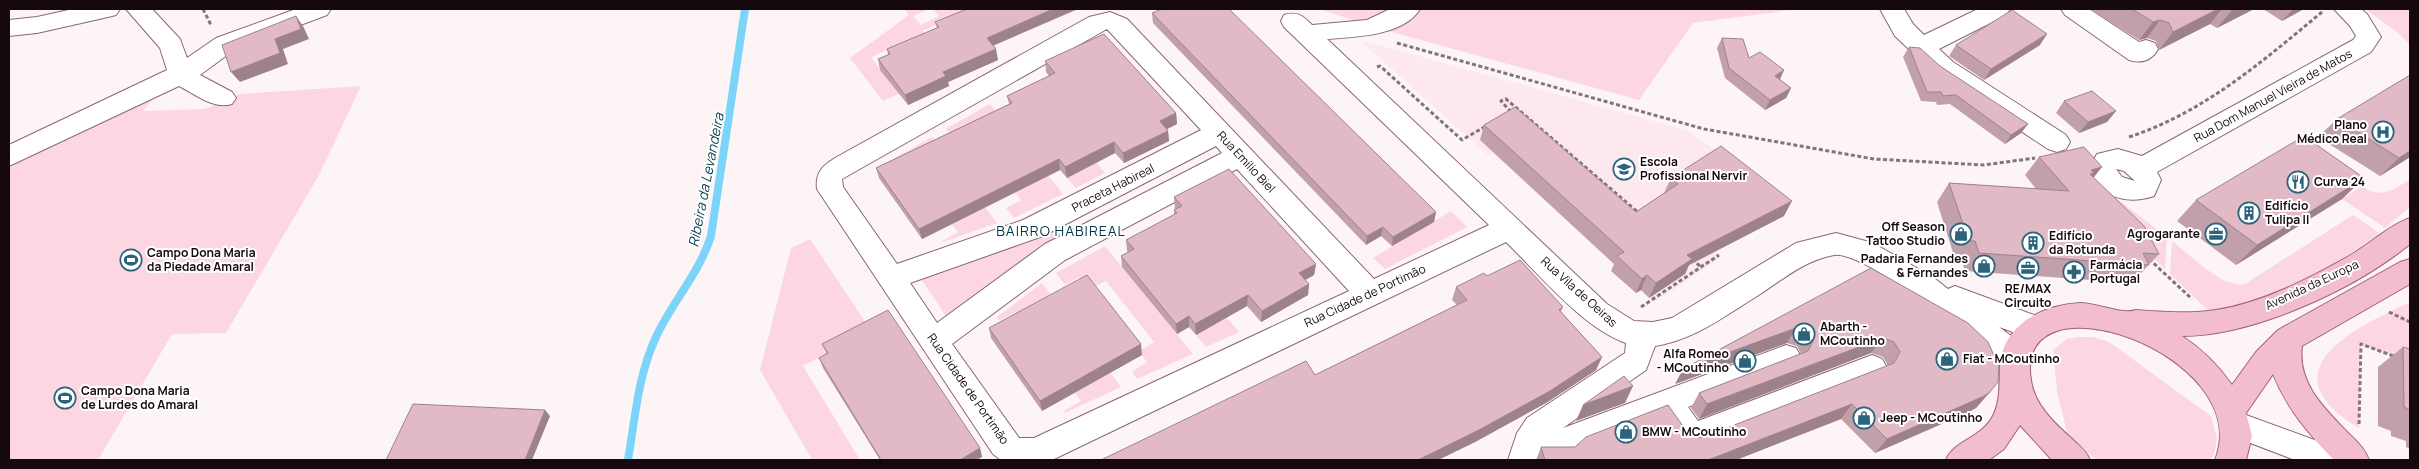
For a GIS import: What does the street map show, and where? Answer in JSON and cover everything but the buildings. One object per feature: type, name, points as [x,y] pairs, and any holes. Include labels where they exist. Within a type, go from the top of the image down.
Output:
[{"type":"main road","name":"Avenida da Europa","points":[[2117,320],[2153,323],[2216,322],[2252,312],[2300,293],[2361,262],[2410,229]]},
{"type":"main road","points":[[2233,417],[2266,361],[2288,339],[2410,270]]},
{"type":"main road","points":[[1960,460],[1985,447],[2003,431],[2010,416],[2016,370],[2023,340],[2035,328],[2058,318],[2076,316],[2117,320],[2146,330],[2179,350],[2198,365],[2217,387],[2233,417],[2235,453],[2230,460]]},
{"type":"main road","points":[[2288,339],[2285,359],[2287,374],[2297,394],[2317,420],[2354,460]]},
{"type":"main road","points":[[2016,370],[2024,405],[2037,426],[2055,445],[2075,460]]},
{"type":"street","points":[[9,28],[37,25],[108,9]]},
{"type":"street","points":[[138,9],[171,45],[178,68],[187,79],[223,98]]},
{"type":"street","points":[[9,156],[182,73],[225,44],[319,9]]},
{"type":"street","points":[[1350,30],[1372,27],[1408,9]]},
{"type":"street","points":[[1892,9],[1904,30],[1921,47],[2048,150]]},
{"type":"street","points":[[1921,47],[1998,9]]},
{"type":"street","points":[[2073,9],[2138,54],[2146,49]]},
{"type":"street","name":"Rua Dom Manuel Vieira de Matos","points":[[2141,169],[2362,46],[2369,37],[2366,29],[2346,9]]},
{"type":"street","name":"Rua Cidade de Portimão","points":[[1122,29],[1112,20],[1102,21],[832,173],[829,178],[829,186],[891,278],[1006,446],[1016,453],[1028,454],[1041,450],[1509,228]]},
{"type":"street","name":"Rua Vila de Oeiras","points":[[1350,30],[1300,28],[1609,322],[1635,335],[1640,322],[1663,333],[1690,323],[1806,251],[1820,246],[1836,244],[1863,251],[1924,286]]},
{"type":"street","name":"Rua Emílio Biel","points":[[1122,29],[1370,294]]},
{"type":"street","name":"Praceta Habireal","points":[[891,278],[1033,228],[1219,133]]},
{"type":"street","points":[[934,341],[1055,252],[1240,156]]},
{"type":"street","points":[[1924,286],[1996,315],[2035,328]]},
{"type":"street","points":[[1924,286],[2016,370]]},
{"type":"street","points":[[1523,460],[1528,443],[1538,428],[1636,361],[1640,351],[1640,322]]},
{"type":"street","points":[[1552,460],[1555,450],[1567,440],[1786,357]]},
{"type":"street","points":[[1667,402],[1692,437],[1872,368]]},
{"type":"street","points":[[2233,417],[2331,460]]},
{"type":"path","points":[[2124,139],[2170,122],[2196,106],[2276,49],[2327,9]]},
{"type":"path","points":[[1350,30],[1704,130],[1874,159],[1984,165],[2048,150]]},
{"type":"path","points":[[1354,79],[1380,66],[1462,140],[1487,126]]},
{"type":"path","points":[[1504,116],[1512,111],[1502,101],[1506,99],[1641,215]]},
{"type":"path","points":[[1686,254],[1701,267]]},
{"type":"path","points":[[2144,254],[2216,322]]},
{"type":"path","points":[[1640,322],[1701,267],[1719,255]]},
{"type":"path","points":[[2389,312],[2410,322]]},
{"type":"path","points":[[2359,428],[2361,344],[2402,359]]},
{"type":"shaded area","points":[[904,9],[929,9],[913,16],[921,25],[939,16],[933,9],[974,9],[922,31],[924,34],[871,57],[899,94],[883,101],[850,58],[909,15]]},
{"type":"shaded area","points":[[1320,9],[1394,9],[1364,24]]},
{"type":"shaded area","points":[[1423,9],[1798,9],[1693,23],[1639,100],[1381,29]]},
{"type":"shaded area","points":[[2365,9],[2410,9],[2410,45],[2397,32]]},
{"type":"shaded area","name":"Escola Profissional Nervir","points":[[1364,41],[1689,131],[1719,153],[1715,252],[1722,257],[1655,302],[1641,290],[1636,293],[1618,267],[1493,153],[1488,155],[1471,140],[1363,43]]},
{"type":"shaded area","points":[[361,86],[319,175],[226,333],[172,334],[98,460],[9,460],[9,163],[161,89],[143,111],[205,109],[240,94]]},
{"type":"shaded area","points":[[990,104],[1063,194],[1014,218],[1006,208],[1021,200],[1013,189],[945,129]]},
{"type":"shaded area","points":[[932,137],[997,223],[942,241],[958,232],[949,221],[886,163]]},
{"type":"shaded area","points":[[1087,152],[1105,173],[1076,188],[1067,178],[1082,170]]},
{"type":"shaded area","points":[[2410,179],[2410,207],[2385,228],[2342,199],[2362,186],[2381,193],[2392,190]]},
{"type":"shaded area","points":[[2112,195],[2167,237],[2165,269],[2107,213],[2115,211]]},
{"type":"shaded area","points":[[1451,211],[1467,227],[1385,269],[1373,258]]},
{"type":"shaded area","points":[[2353,215],[2379,233],[2322,272],[2290,289],[2259,301],[2210,312],[2170,274],[2172,241],[2217,276],[2236,284],[2245,284]]},
{"type":"shaded area","points":[[1061,223],[1070,235],[948,319],[919,276]]},
{"type":"shaded area","points":[[810,239],[868,326],[891,320],[803,366],[860,460],[812,460],[760,370],[791,248]]},
{"type":"shaded area","points":[[1105,246],[1193,354],[1137,379],[1132,372],[1147,362],[1139,351],[1154,342],[1106,281],[1090,289],[1080,277],[1065,285],[1056,273]]},
{"type":"shaded area","points":[[1042,283],[1121,387],[1065,413],[1064,411],[1081,401],[1016,312],[999,321],[997,317]]},
{"type":"shaded area","points":[[2410,302],[2410,362],[2361,345],[2359,428],[2332,408],[2319,388],[2319,371],[2328,354],[2344,339],[2364,325]]},
{"type":"shaded area","points":[[1217,306],[1239,332],[1206,347],[1196,335],[1212,325]]},
{"type":"shaded area","points":[[2093,337],[2109,342],[2211,416],[2217,438],[2214,455],[2209,460],[2095,459],[2068,437],[2057,391],[2053,350],[2067,339]]},
{"type":"waterway","name":"Ribeira da Levandeira","points":[[628,460],[641,382],[650,352],[662,324],[700,263],[711,236],[745,9]]},
{"type":"place","name":"Plano Médico Real","points":[[2383,132]]},
{"type":"place","name":"Escola Profissional Nervir","points":[[1624,169]]},
{"type":"place","name":"Curva 24","points":[[2298,182]]},
{"type":"place","name":"Edifício Tulipa II","points":[[2249,213]]},
{"type":"place","name":"Off Season Tattoo Studio","points":[[1961,234]]},
{"type":"place","name":"Agrogarante","points":[[2216,234]]},
{"type":"place","name":"Edifício da Rotunda","points":[[2033,243]]},
{"type":"place","name":"Campo Dona Maria da Piedade Amaral","points":[[131,260]]},
{"type":"place","name":"Padaria Fernandes & Fernandes","points":[[1984,266]]},
{"type":"place","name":"RE/MAX Circuito","points":[[2028,268]]},
{"type":"place","name":"Farmácia Portugal","points":[[2074,272]]},
{"type":"place","name":"Abarth - MCoutinho","points":[[1804,334]]},
{"type":"place","name":"Fiat - MCoutinho","points":[[1947,359]]},
{"type":"place","name":"Alfa Romeo - MCoutinho","points":[[1745,361]]},
{"type":"place","name":"Campo Dona Maria de Lurdes do Amaral","points":[[65,398]]},
{"type":"place","name":"Jeep - MCoutinho","points":[[1864,418]]},
{"type":"place","name":"BMW - MCoutinho","points":[[1626,432]]},
{"type":"district","name":"BAIRRO HABIREAL","points":[[1061,231]]}]
